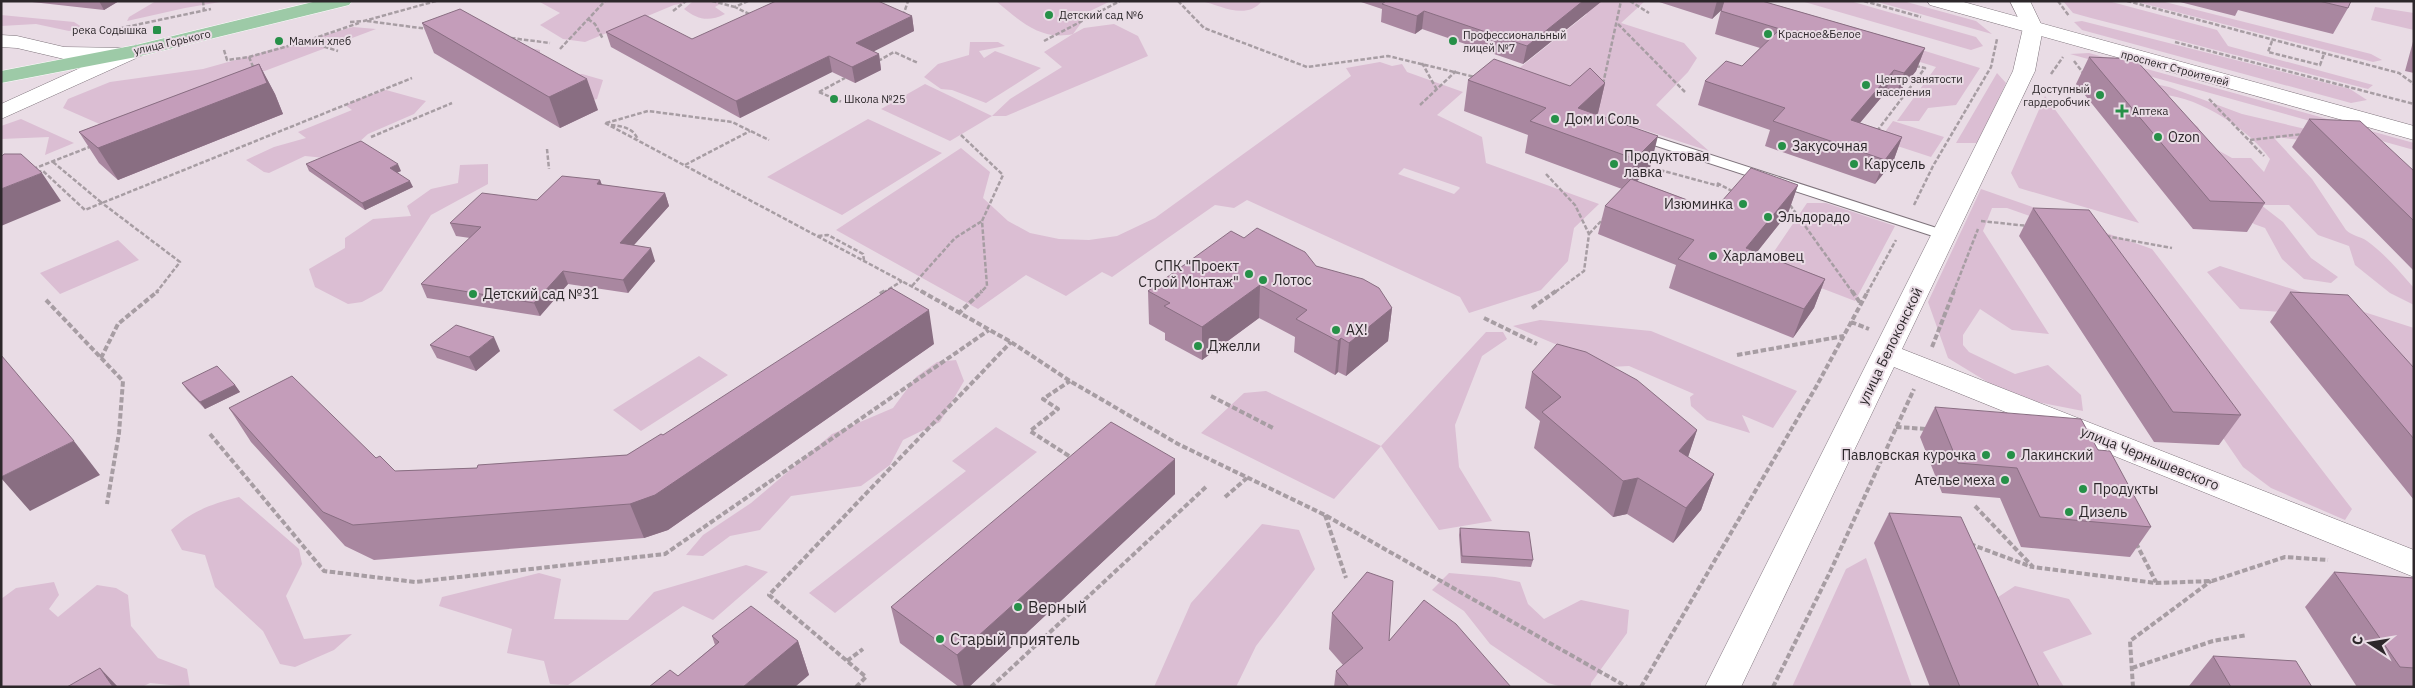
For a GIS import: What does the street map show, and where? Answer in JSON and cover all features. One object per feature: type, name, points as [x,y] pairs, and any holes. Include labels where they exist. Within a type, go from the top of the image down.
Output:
[{"type":"main road","name":"улица Горького","points":[[1,77],[131,42],[342,1]]},
{"type":"street","name":"проспект Строителей","points":[[1937,1],[2414,133]]},
{"type":"street","points":[[2020,1],[2033,28]]},
{"type":"street","name":"улица Белоконской","points":[[1723,687],[2024,71],[2033,28]]},
{"type":"street","points":[[1,42],[16,42],[64,53],[131,42]]},
{"type":"street","points":[[1,112],[131,42]]},
{"type":"street","name":"улица Чернышевского","points":[[1886,353],[2414,564]]},
{"type":"lane","points":[[1624,131],[1944,235]]},
{"type":"path","points":[[203,1],[204,11]]},
{"type":"path","points":[[560,49],[604,1]]},
{"type":"path","points":[[677,1],[682,4]]},
{"type":"path","points":[[673,11],[686,1]]},
{"type":"path","points":[[712,1],[735,7],[756,17]]},
{"type":"path","points":[[735,7],[748,1]]},
{"type":"path","points":[[902,19],[908,1]]},
{"type":"path","points":[[1044,41],[1120,1]]},
{"type":"path","points":[[1178,1],[1204,28],[1307,67],[1388,56],[1456,71],[1483,80]]},
{"type":"path","points":[[1602,87],[1622,1]]},
{"type":"path","points":[[1630,1],[1649,14]]},
{"type":"path","points":[[2058,1],[2069,15]]},
{"type":"path","points":[[2128,1],[2272,41],[2399,73],[2414,84]]},
{"type":"path","points":[[98,32],[213,9]]},
{"type":"path","points":[[588,19],[595,24],[603,39]]},
{"type":"path","points":[[223,48],[227,60],[249,57],[306,41],[364,21],[431,30]]},
{"type":"path","points":[[1617,24],[1685,92]]},
{"type":"path","points":[[107,31],[131,42]]},
{"type":"path","points":[[511,38],[550,43]]},
{"type":"path","points":[[1641,687],[1844,336],[1933,166],[1991,67],[1998,39]]},
{"type":"path","points":[[306,41],[338,51]]},
{"type":"path","points":[[2272,41],[2268,52],[2303,61],[2320,65],[2324,54]]},
{"type":"path","points":[[2175,42],[2414,104]]},
{"type":"path","points":[[870,64],[894,52],[918,63]]},
{"type":"path","points":[[2049,76],[2063,56]]},
{"type":"path","points":[[249,57],[256,75]]},
{"type":"path","points":[[2071,58],[2088,79]]},
{"type":"path","points":[[1422,63],[1437,90]]},
{"type":"path","points":[[1872,138],[1925,68],[1909,64]]},
{"type":"path","points":[[1420,105],[1456,71]]},
{"type":"path","points":[[95,144],[32,171],[43,171],[85,210],[412,78]]},
{"type":"path","points":[[842,102],[818,92],[845,78]]},
{"type":"path","points":[[2206,96],[2264,156]]},
{"type":"path","points":[[371,137],[452,103]]},
{"type":"path","points":[[769,140],[732,122],[648,111],[605,123],[912,286],[958,314],[1011,342],[1070,381],[1178,444],[1325,515],[1627,687]]},
{"type":"path","points":[[684,165],[750,131]]},
{"type":"path","points":[[2249,140],[2311,132]]},
{"type":"path","points":[[958,314],[986,286],[982,221],[1003,174],[961,135]]},
{"type":"path","points":[[547,149],[549,170]]},
{"type":"path","points":[[53,162],[102,203],[180,262],[157,292],[118,324],[101,358]]},
{"type":"path","points":[[1660,170],[1724,187]]},
{"type":"path","points":[[1532,308],[1584,271],[1589,234],[1575,205],[1546,174]]},
{"type":"path","points":[[1788,203],[1861,304]]},
{"type":"path","points":[[1773,687],[1830,572],[1924,368],[1985,212]]},
{"type":"path","points":[[1589,234],[1606,216]]},
{"type":"path","points":[[912,286],[954,238],[982,221]]},
{"type":"path","points":[[1981,221],[2038,227]]},
{"type":"path","points":[[817,236],[828,235],[863,254],[864,261]]},
{"type":"path","points":[[2104,236],[2172,248]]},
{"type":"path","points":[[880,294],[902,281]]},
{"type":"path","points":[[46,300],[123,381],[119,432],[107,504]]},
{"type":"path","points":[[1484,318],[1537,344]]},
{"type":"path","points":[[210,434],[324,571],[415,582],[665,554],[989,330]]},
{"type":"path","points":[[1737,355],[1844,336]]},
{"type":"path","points":[[856,687],[866,678],[769,595],[1011,342]]},
{"type":"path","points":[[1069,456],[1030,431],[1058,409],[1043,399],[1070,381]]},
{"type":"path","points":[[1211,396],[1275,430]]},
{"type":"path","points":[[1896,427],[1935,430]]},
{"type":"path","points":[[1225,498],[1247,477]]},
{"type":"path","points":[[991,687],[1207,486]]},
{"type":"path","points":[[1975,506],[2033,567]]},
{"type":"path","points":[[1325,515],[1346,578]]},
{"type":"path","points":[[1964,542],[2033,567],[2156,583],[2212,581],[2285,557],[2333,560]]},
{"type":"path","points":[[2135,542],[2156,583]]},
{"type":"path","points":[[2133,687],[2130,641],[2212,581]]},
{"type":"path","points":[[2132,668],[2213,641],[2247,635]]},
{"type":"path","points":[[847,661],[864,649]]},
{"type":"shaded area","points":[[156,1],[226,1],[127,21],[129,17]]},
{"type":"shaded area","points":[[538,1],[725,1],[715,7],[725,14],[704,19],[694,16],[684,9],[692,2],[674,5],[585,42],[563,39],[540,25],[560,13]]},
{"type":"shaded area","name":"Детский сад №6","points":[[996,1],[1111,1],[1090,11],[1073,34],[1051,35],[1041,32],[1022,22]]},
{"type":"shaded area","points":[[1201,1],[1262,1],[1256,7],[1241,11]]},
{"type":"shaded area","points":[[1571,1],[1645,1],[1621,23],[1684,43],[1697,58],[1688,72],[1656,105],[1709,151],[1567,105],[1469,82],[1480,70],[1513,73],[1587,14]]},
{"type":"shaded area","points":[[1801,1],[1850,1],[1976,37],[1983,46],[1971,50]]},
{"type":"shaded area","points":[[1874,1],[1903,1],[1976,21],[1992,34]]},
{"type":"shaded area","points":[[2063,1],[2108,1],[2217,30],[2228,46],[2373,85],[2368,89],[2091,18],[2073,13]]},
{"type":"shaded area","points":[[2133,1],[2161,1],[2371,54],[2382,60],[2373,62]]},
{"type":"shaded area","points":[[2375,7],[2414,13],[2414,30],[2371,20]]},
{"type":"shaded area","points":[[1,15],[74,22],[85,29],[69,31],[36,24],[1,26]]},
{"type":"shaded area","points":[[2082,21],[2350,89],[2367,100],[2351,103],[2082,30],[2074,22]]},
{"type":"shaded area","points":[[1114,24],[1138,36],[1148,56],[1006,116],[992,116],[1010,99],[1062,67],[1044,52],[1084,28]]},
{"type":"shaded area","points":[[353,27],[376,29],[111,129],[63,108],[68,99],[110,82],[203,69]]},
{"type":"shaded area","points":[[970,42],[998,42],[1005,46],[979,51],[984,58],[995,51],[1041,68],[986,103],[952,90],[941,89],[924,77],[938,64],[969,55]]},
{"type":"shaded area","points":[[1909,46],[1980,68],[1956,105],[1928,108],[1919,121],[1897,121],[1936,67],[1901,56]]},
{"type":"shaded area","points":[[530,48],[540,50],[540,57],[551,60],[557,74],[582,74],[603,80],[597,99],[589,101],[579,97],[518,56],[517,50]]},
{"type":"shaded area","points":[[2089,53],[2414,143],[2414,150],[2070,54]]},
{"type":"shaded area","points":[[1380,62],[1392,66],[1402,64],[1407,72],[1463,92],[1437,115],[1482,137],[1486,163],[1599,204],[1574,228],[1568,261],[1541,290],[1469,313],[1460,297],[1247,200],[1234,208],[1215,205],[1112,277],[1102,272],[1066,296],[1026,275],[978,309],[836,230],[961,148],[990,172],[983,198],[1008,221],[1030,233],[1059,239],[1089,240],[1117,236],[1155,218],[1351,76],[1346,68]],"holes":[[[1404,168],[1459,187],[1454,194],[1398,174]]]},
{"type":"shaded area","points":[[1997,73],[2006,83],[1978,143],[1956,143]]},
{"type":"shaded area","points":[[2122,77],[2169,87],[2242,114],[2314,131],[2317,142],[2277,137],[2275,139],[2312,179],[2346,230],[2374,246],[2414,288],[2414,305],[2390,293],[2355,265],[2349,246],[2318,235],[2289,205],[2261,205],[2283,222],[2311,258],[2338,277],[2331,283],[2304,279],[2282,259],[2265,228],[2254,224],[2228,198]],"holes":[[[2164,95],[2178,97],[2208,108],[2250,137],[2270,159],[2264,172],[2251,158],[2232,158],[2205,143],[2198,127],[2178,114]]]},
{"type":"shaded area","points":[[925,84],[992,116],[950,141],[881,109]]},
{"type":"shaded area","points":[[386,90],[426,101],[414,114],[368,134],[346,154],[325,158],[305,156],[269,173],[264,172],[246,160],[274,147],[306,138],[298,132],[352,110],[345,105]]},
{"type":"shaded area","points":[[2045,96],[2139,223],[2019,188],[2011,173]]},
{"type":"shaded area","points":[[21,119],[74,143],[45,155],[49,137],[1,139],[1,126]]},
{"type":"shaded area","points":[[868,119],[942,153],[842,215],[767,177]]},
{"type":"shaded area","points":[[1893,121],[1944,137],[1931,157],[1879,140]]},
{"type":"shaded area","points":[[488,164],[488,184],[431,215],[382,291],[362,302],[348,304],[315,287],[309,269],[345,248],[345,238],[373,219],[411,216],[407,206],[431,189],[458,183],[460,165]]},
{"type":"shaded area","points":[[1981,189],[2152,249],[2352,509],[2345,520],[2271,488],[2243,467],[2084,235],[2007,208],[1992,208],[1983,231],[2049,334],[2012,330],[1980,309],[1963,335],[1963,345],[1969,352],[2015,374],[2048,365],[2081,395],[2083,411],[2012,397],[1948,358],[1928,302]]},
{"type":"shaded area","points":[[1807,203],[1826,203],[1895,226],[1855,301],[1777,271],[1769,259]]},
{"type":"shaded area","points":[[118,240],[139,260],[60,294],[40,273]]},
{"type":"shaded area","points":[[2220,266],[2414,328],[2414,381],[2361,318],[2240,309],[2207,272]]},
{"type":"shaded area","points":[[1540,320],[1651,331],[1797,391],[1773,428],[1742,415],[1750,433],[1707,420],[1691,406],[1690,397],[1694,394],[1629,366],[1609,367],[1513,326]]},
{"type":"shaded area","points":[[1486,332],[1503,332],[1507,339],[1482,356],[1455,425],[1459,467],[1492,521],[1439,530],[1381,446]]},
{"type":"shaded area","points":[[699,356],[728,375],[641,431],[613,410]]},
{"type":"shaded area","points":[[956,360],[964,381],[940,422],[903,440],[890,465],[861,486],[791,496],[760,530],[730,536],[703,556],[686,555],[703,535],[751,503],[832,434],[893,408],[916,377],[937,362]]},
{"type":"shaded area","points":[[1266,391],[1381,446],[1334,499],[1201,433],[1244,393]]},
{"type":"shaded area","points":[[996,427],[1037,452],[835,613],[809,593],[966,471],[952,461]]},
{"type":"shaded area","points":[[239,497],[299,549],[302,564],[286,596],[304,639],[352,634],[334,650],[295,667],[280,664],[263,631],[215,587],[205,555],[182,550],[171,530],[202,509]]},
{"type":"shaded area","points":[[1262,524],[1299,530],[1315,569],[1256,646],[1236,687],[1154,687],[1191,603]]},
{"type":"shaded area","points":[[1866,558],[1912,687],[1792,687],[1846,569]]},
{"type":"shaded area","points":[[746,565],[768,572],[713,620],[683,606],[568,685],[550,684],[544,661],[507,653],[512,629],[439,606],[442,597],[539,573],[561,579],[554,619],[628,620],[654,592]]},
{"type":"shaded area","points":[[1449,573],[1495,577],[1520,582],[1528,604],[1544,619],[1581,600],[1629,610],[1627,633],[1591,683],[1591,687],[1562,687],[1548,683],[1490,644],[1464,611],[1432,590]]},
{"type":"shaded area","points":[[54,582],[59,595],[49,609],[58,617],[97,585],[116,588],[128,595],[131,626],[158,658],[187,669],[190,687],[150,683],[142,687],[1,687],[1,599],[16,588]]},
{"type":"shaded area","points":[[2015,586],[2069,599],[2092,634],[2043,652],[2064,687],[2022,687],[1986,605]]},
{"type":"building","points":[[776,1],[878,1],[912,16],[856,43],[879,54],[852,67],[829,56],[736,101],[606,32],[645,15],[692,39]]},
{"type":"building","points":[[1386,1],[1583,1],[1527,46],[1424,11],[1417,16],[1382,4]]},
{"type":"building","points":[[1724,1],[1762,1],[1925,48],[1904,73],[1894,70],[1851,120],[1902,137],[1885,160],[1773,121],[1785,108],[1705,81],[1726,61],[1742,66],[1780,29],[1721,11]]},
{"type":"building","points":[[2319,1],[2351,1],[2348,8]]},
{"type":"building","points":[[460,9],[587,79],[549,97],[422,23]]},
{"type":"building","points":[[2089,57],[2135,59],[2265,203],[2210,201]]},
{"type":"building","points":[[1494,59],[1570,86],[1590,68],[1605,83],[1578,108],[1658,136],[1635,159],[1530,121],[1546,108],[1468,80]]},
{"type":"building","points":[[259,64],[267,83],[98,148],[79,132]]},
{"type":"building","points":[[2309,119],[2360,121],[2414,171],[2414,221]]},
{"type":"building","points":[[361,141],[398,164],[390,168],[410,181],[362,203],[306,164]]},
{"type":"building","points":[[4,154],[21,154],[42,173],[1,189],[1,157]]},
{"type":"building","points":[[1751,168],[1798,185],[1746,248],[1825,279],[1804,309],[1678,259],[1694,240],[1605,206],[1631,179],[1714,210]]},
{"type":"building","points":[[562,176],[600,180],[597,184],[665,193],[620,243],[651,248],[623,280],[563,271],[534,303],[421,284],[481,227],[450,223],[482,193],[537,200]]},
{"type":"building","points":[[2033,208],[2089,210],[2241,415],[2173,412]]},
{"type":"building","points":[[1257,228],[1305,252],[1316,266],[1363,279],[1379,288],[1392,308],[1349,343],[1341,338],[1338,341],[1296,319],[1307,310],[1260,285],[1202,327],[1164,306],[1170,303],[1148,291],[1231,231],[1244,238]]},
{"type":"building","points":[[891,288],[929,310],[655,495],[630,504],[353,525],[323,512],[229,408],[292,376],[376,458],[380,456],[395,471],[477,468],[478,465],[627,455],[661,434],[663,435]]},
{"type":"building","points":[[2290,292],[2348,295],[2414,368],[2414,439]]},
{"type":"building","points":[[456,325],[494,337],[469,357],[430,345]]},
{"type":"building","points":[[1557,344],[1586,352],[1637,380],[1697,430],[1679,451],[1714,474],[1686,508],[1638,478],[1623,481],[1542,412],[1561,397],[1532,372]]},
{"type":"building","points":[[1,355],[74,441],[1,477]]},
{"type":"building","points":[[217,366],[235,385],[200,402],[182,383]]},
{"type":"building","points":[[1935,407],[2081,419],[2098,450],[2110,451],[2151,527],[2040,517],[2017,468],[1958,463]]},
{"type":"building","points":[[1111,422],[1175,459],[957,655],[891,607]]},
{"type":"building","points":[[1889,513],[1961,517],[2039,687],[1960,687]]},
{"type":"building","points":[[1460,528],[1529,532],[1533,560],[1462,556]]},
{"type":"building","points":[[1367,572],[1393,581],[1389,641],[1424,600],[1456,624],[1511,687],[1349,687],[1336,671],[1363,648],[1332,613]]},
{"type":"building","points":[[2334,572],[2414,578],[2414,668],[2400,667]]},
{"type":"building","points":[[751,606],[798,641],[743,687],[649,687],[670,670],[678,676],[719,642],[712,636]]},
{"type":"building","points":[[2213,656],[2296,661],[2312,687],[2231,687]]},
{"type":"building","points":[[100,668],[113,687],[67,687]]},
{"type":"place","name":"Детский сад №6","points":[[1049,15]]},
{"type":"place","name":"река Содышка","points":[[157,30]]},
{"type":"place","name":"Красное&Белое","points":[[1768,34]]},
{"type":"place","name":"Мамин хлеб","points":[[279,41]]},
{"type":"place","name":"Профессиональный лицей №7","points":[[1453,41]]},
{"type":"place","name":"Центр занятости населения","points":[[1866,85]]},
{"type":"place","name":"Доступный гардеробчик","points":[[2100,95]]},
{"type":"place","name":"Школа №25","points":[[834,99]]},
{"type":"place","name":"Аптека","points":[[2122,111]]},
{"type":"place","name":"Дом и Соль","points":[[1555,119]]},
{"type":"place","name":"Ozon","points":[[2158,137]]},
{"type":"place","name":"Закусочная","points":[[1782,146]]},
{"type":"place","name":"Продуктовая лавка","points":[[1614,164]]},
{"type":"place","name":"Карусель","points":[[1854,164]]},
{"type":"place","name":"Изюминка","points":[[1743,204]]},
{"type":"place","name":"Эльдорадо","points":[[1768,217]]},
{"type":"place","name":"Харламовец","points":[[1713,256]]},
{"type":"place","name":"СПК \"Проект Строй Монтаж\"","points":[[1249,274]]},
{"type":"place","name":"Лотос","points":[[1263,280]]},
{"type":"place","name":"Детский сад №31","points":[[473,294]]},
{"type":"place","name":"АХ!","points":[[1336,330]]},
{"type":"place","name":"Джелли","points":[[1198,346]]},
{"type":"place","name":"Павловская курочка","points":[[1986,455]]},
{"type":"place","name":"Лакинский","points":[[2011,455]]},
{"type":"place","name":"Ателье меха","points":[[2005,480]]},
{"type":"place","name":"Продукты","points":[[2083,489]]},
{"type":"place","name":"Дизель","points":[[2069,512]]},
{"type":"place","name":"Верный","points":[[1018,607]]},
{"type":"place","name":"Старый приятель","points":[[940,639]]}]
